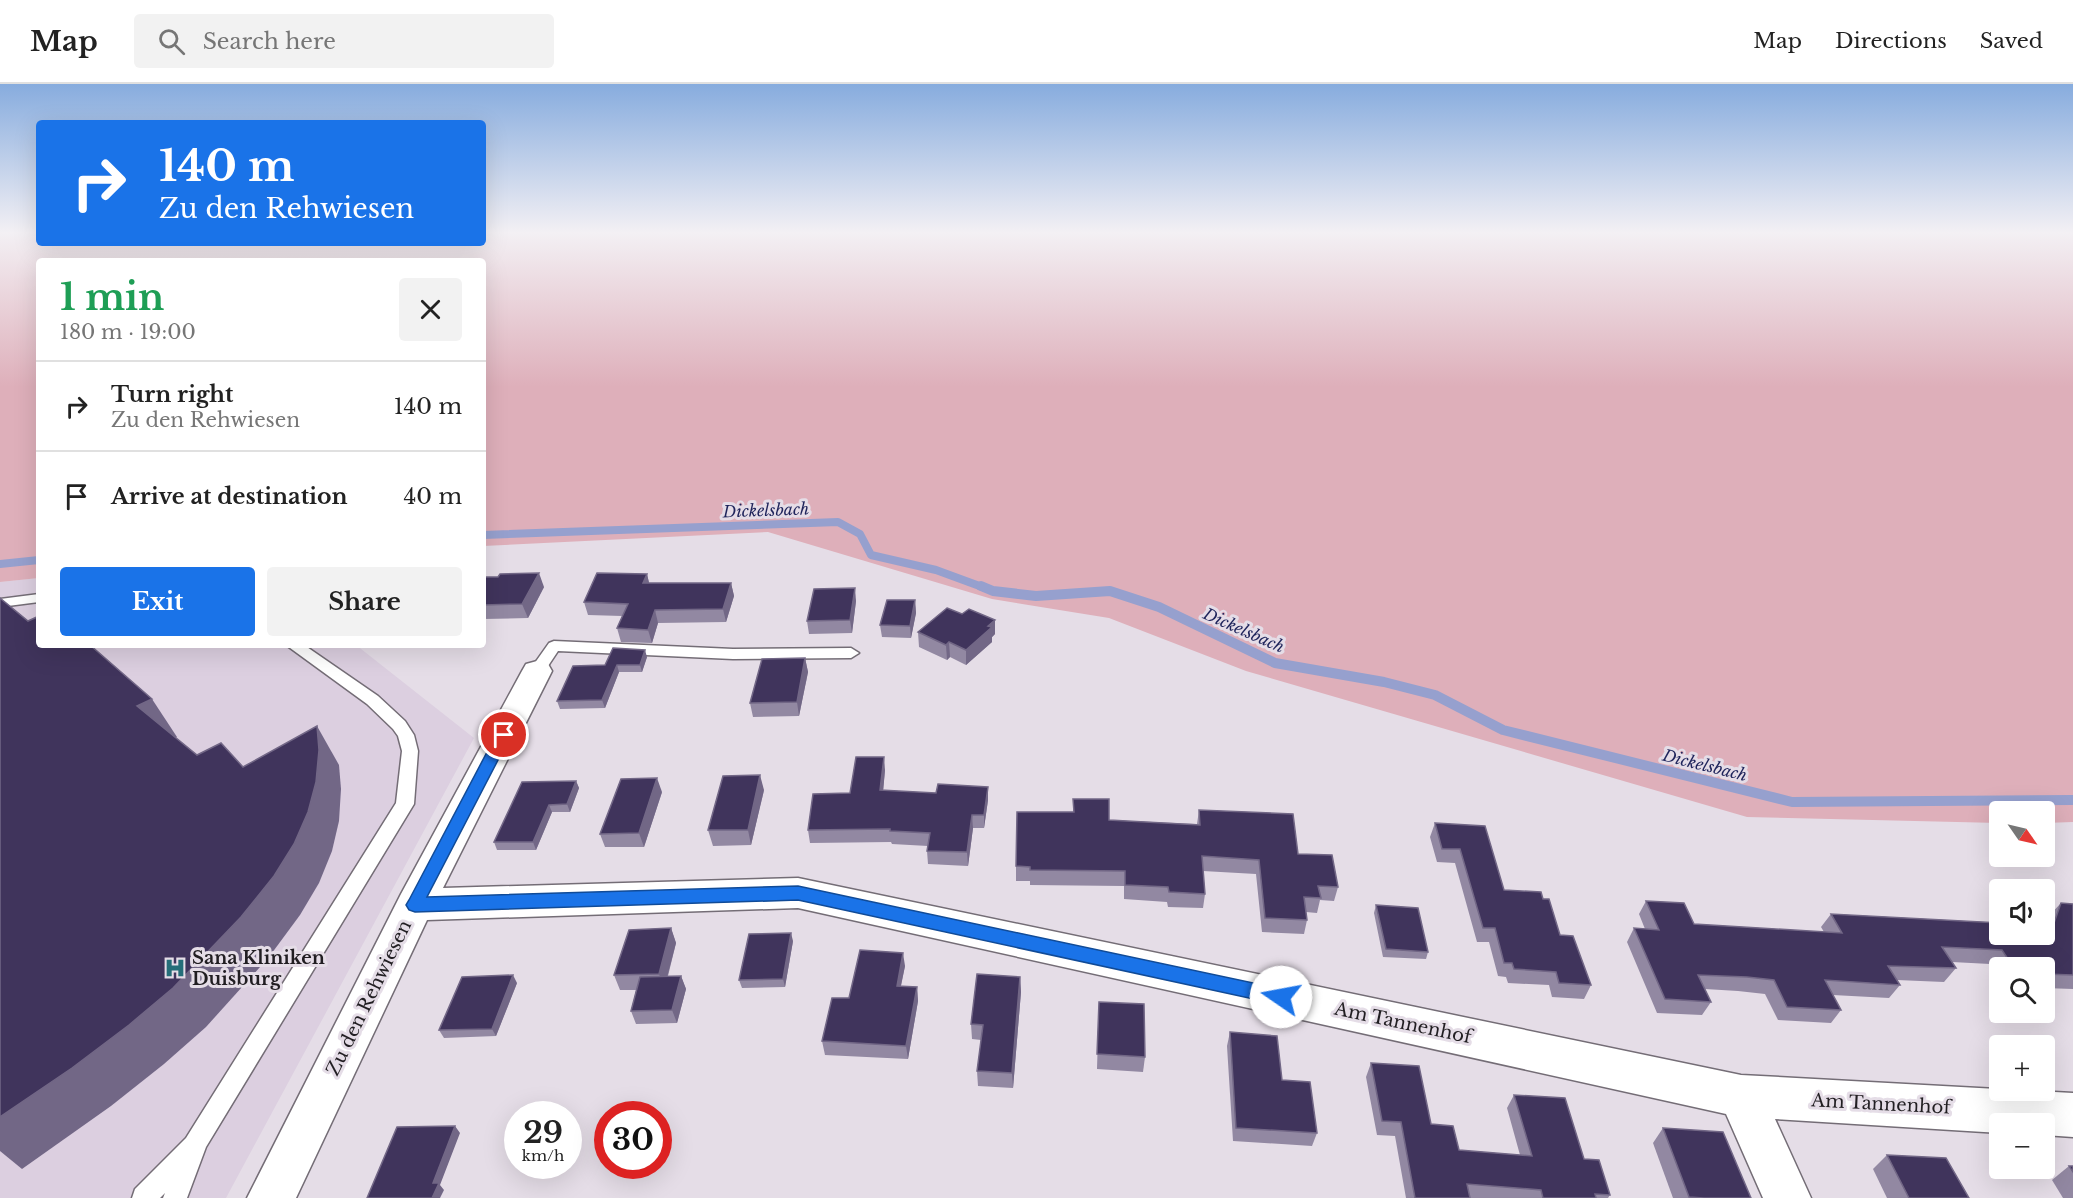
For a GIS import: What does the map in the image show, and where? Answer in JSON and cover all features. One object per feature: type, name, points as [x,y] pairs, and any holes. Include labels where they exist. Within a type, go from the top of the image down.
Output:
[{"type":"street","name":"Zu den Rehwiesen","points":[[270,1198],[415,905],[537,671]]},
{"type":"street","name":"Am Tannenhof","points":[[415,905],[798,893],[1741,1096],[2073,1115]]},
{"type":"street","points":[[1741,1096],[1787,1198]]},
{"type":"lane","points":[[0,603],[36,597]]},
{"type":"lane","points":[[537,671],[554,646],[733,654],[850,653]]},
{"type":"lane","points":[[175,1198],[197,1141],[405,804],[410,761],[406,735],[387,712],[298,648]]},
{"type":"lane","points":[[144,1198],[197,1141]]},
{"type":"shaded area","points":[[0,283],[36,283],[36,578],[0,582]]},
{"type":"shaded area","points":[[486,283],[2073,283],[2073,822],[2055,823],[2055,801],[1989,801],[1989,823],[1747,817],[1246,671],[1109,618],[992,599],[768,532],[486,546]]},
{"type":"shaded area","name":"Sana Kliniken Duisburg","points":[[36,578],[36,648],[360,648],[474,738],[226,1198],[0,1198],[0,582]]},
{"type":"building","points":[[539,573],[522,604],[486,605],[486,577],[498,577],[500,574]]},
{"type":"building","points":[[597,573],[647,574],[643,583],[731,583],[723,609],[655,610],[648,630],[617,628],[628,604],[584,602]]},
{"type":"building","points":[[855,588],[850,620],[807,621],[814,589]]},
{"type":"building","points":[[0,598],[28,621],[36,617],[36,648],[93,648],[152,699],[137,706],[197,755],[221,743],[243,767],[317,726],[319,750],[316,782],[308,812],[294,844],[274,876],[241,917],[173,988],[129,1025],[72,1068],[0,1117]]},
{"type":"building","points":[[887,600],[915,600],[910,626],[880,625]]},
{"type":"building","points":[[947,608],[962,614],[969,609],[995,620],[988,626],[992,627],[966,650],[949,642],[946,645],[918,632]]},
{"type":"building","points":[[613,648],[645,650],[640,665],[617,665],[602,700],[557,701],[573,666],[605,665]]},
{"type":"building","points":[[805,658],[797,702],[750,703],[762,659]]},
{"type":"building","points":[[856,757],[884,757],[880,790],[936,793],[938,784],[988,787],[984,815],[972,815],[967,852],[927,851],[930,833],[890,831],[890,829],[808,830],[813,794],[850,793]]},
{"type":"building","points":[[760,775],[748,830],[708,830],[723,776]]},
{"type":"building","points":[[657,778],[639,833],[600,834],[621,779]]},
{"type":"building","points":[[576,781],[567,804],[549,805],[533,842],[494,842],[522,782]]},
{"type":"building","points":[[1073,799],[1109,799],[1109,820],[1200,825],[1199,810],[1293,814],[1298,854],[1332,855],[1338,887],[1318,886],[1321,898],[1304,897],[1307,920],[1265,918],[1259,860],[1202,856],[1205,894],[1169,892],[1168,887],[1125,885],[1125,871],[1030,870],[1030,867],[1016,866],[1017,812],[1074,812]]},
{"type":"building","points":[[1435,823],[1485,826],[1504,890],[1541,892],[1543,899],[1549,899],[1560,935],[1573,936],[1591,985],[1559,983],[1556,972],[1514,969],[1512,963],[1504,963],[1495,928],[1483,928],[1460,849],[1442,849]]},
{"type":"building","points":[[1646,901],[1684,903],[1694,924],[1842,933],[1831,914],[1989,922],[1989,945],[2055,945],[2055,920],[2061,903],[2073,904],[2073,975],[2055,974],[2055,957],[2007,957],[2002,950],[1942,947],[1956,968],[1888,966],[1900,985],[1825,980],[1841,1010],[1787,1007],[1774,980],[1747,977],[1698,975],[1711,1002],[1665,999],[1634,928],[1659,930]]},
{"type":"building","points":[[1376,905],[1418,908],[1428,952],[1386,949]]},
{"type":"building","points":[[671,928],[659,974],[614,975],[629,930]]},
{"type":"building","points":[[791,933],[783,979],[739,980],[749,934]]},
{"type":"building","points":[[860,950],[903,953],[897,986],[917,987],[906,1046],[822,1041],[832,998],[849,998]]},
{"type":"building","points":[[977,974],[1020,977],[1012,1073],[977,1071],[983,1025],[971,1024]]},
{"type":"building","points":[[513,975],[492,1029],[439,1030],[462,977]]},
{"type":"building","points":[[681,976],[672,1010],[631,1011],[640,977]]},
{"type":"building","points":[[1099,1002],[1144,1004],[1145,1057],[1097,1054]]},
{"type":"building","points":[[1230,1032],[1277,1036],[1282,1080],[1310,1082],[1317,1133],[1236,1128]]},
{"type":"building","points":[[1371,1063],[1419,1066],[1431,1124],[1453,1126],[1459,1150],[1532,1156],[1514,1095],[1565,1098],[1584,1159],[1599,1160],[1610,1195],[1595,1194],[1596,1198],[1543,1198],[1541,1190],[1467,1184],[1470,1198],[1415,1198],[1401,1122],[1382,1121]]},
{"type":"building","points":[[455,1126],[433,1183],[439,1183],[432,1198],[367,1198],[397,1127]]},
{"type":"building","points":[[1663,1128],[1723,1132],[1751,1198],[1689,1197]]},
{"type":"building","points":[[1887,1155],[1946,1158],[1969,1198],[1909,1198]]},
{"type":"waterway","name":"Dickelsbach","points":[[486,535],[838,522],[860,534],[871,555],[936,570],[985,588]]},
{"type":"waterway","name":"Dickelsbach","points":[[0,564],[36,560]]},
{"type":"waterway","name":"Dickelsbach","points":[[981,586],[993,591],[1036,596],[1110,591],[1159,607],[1275,663],[1384,682],[1435,695],[1503,730],[1792,802],[2073,800]]},
{"type":"place","name":"Sana Kliniken Duisburg","points":[[175,968]]},
{"type":"route","points":[[504,735],[415,905],[798,893],[1281,997]]}]
